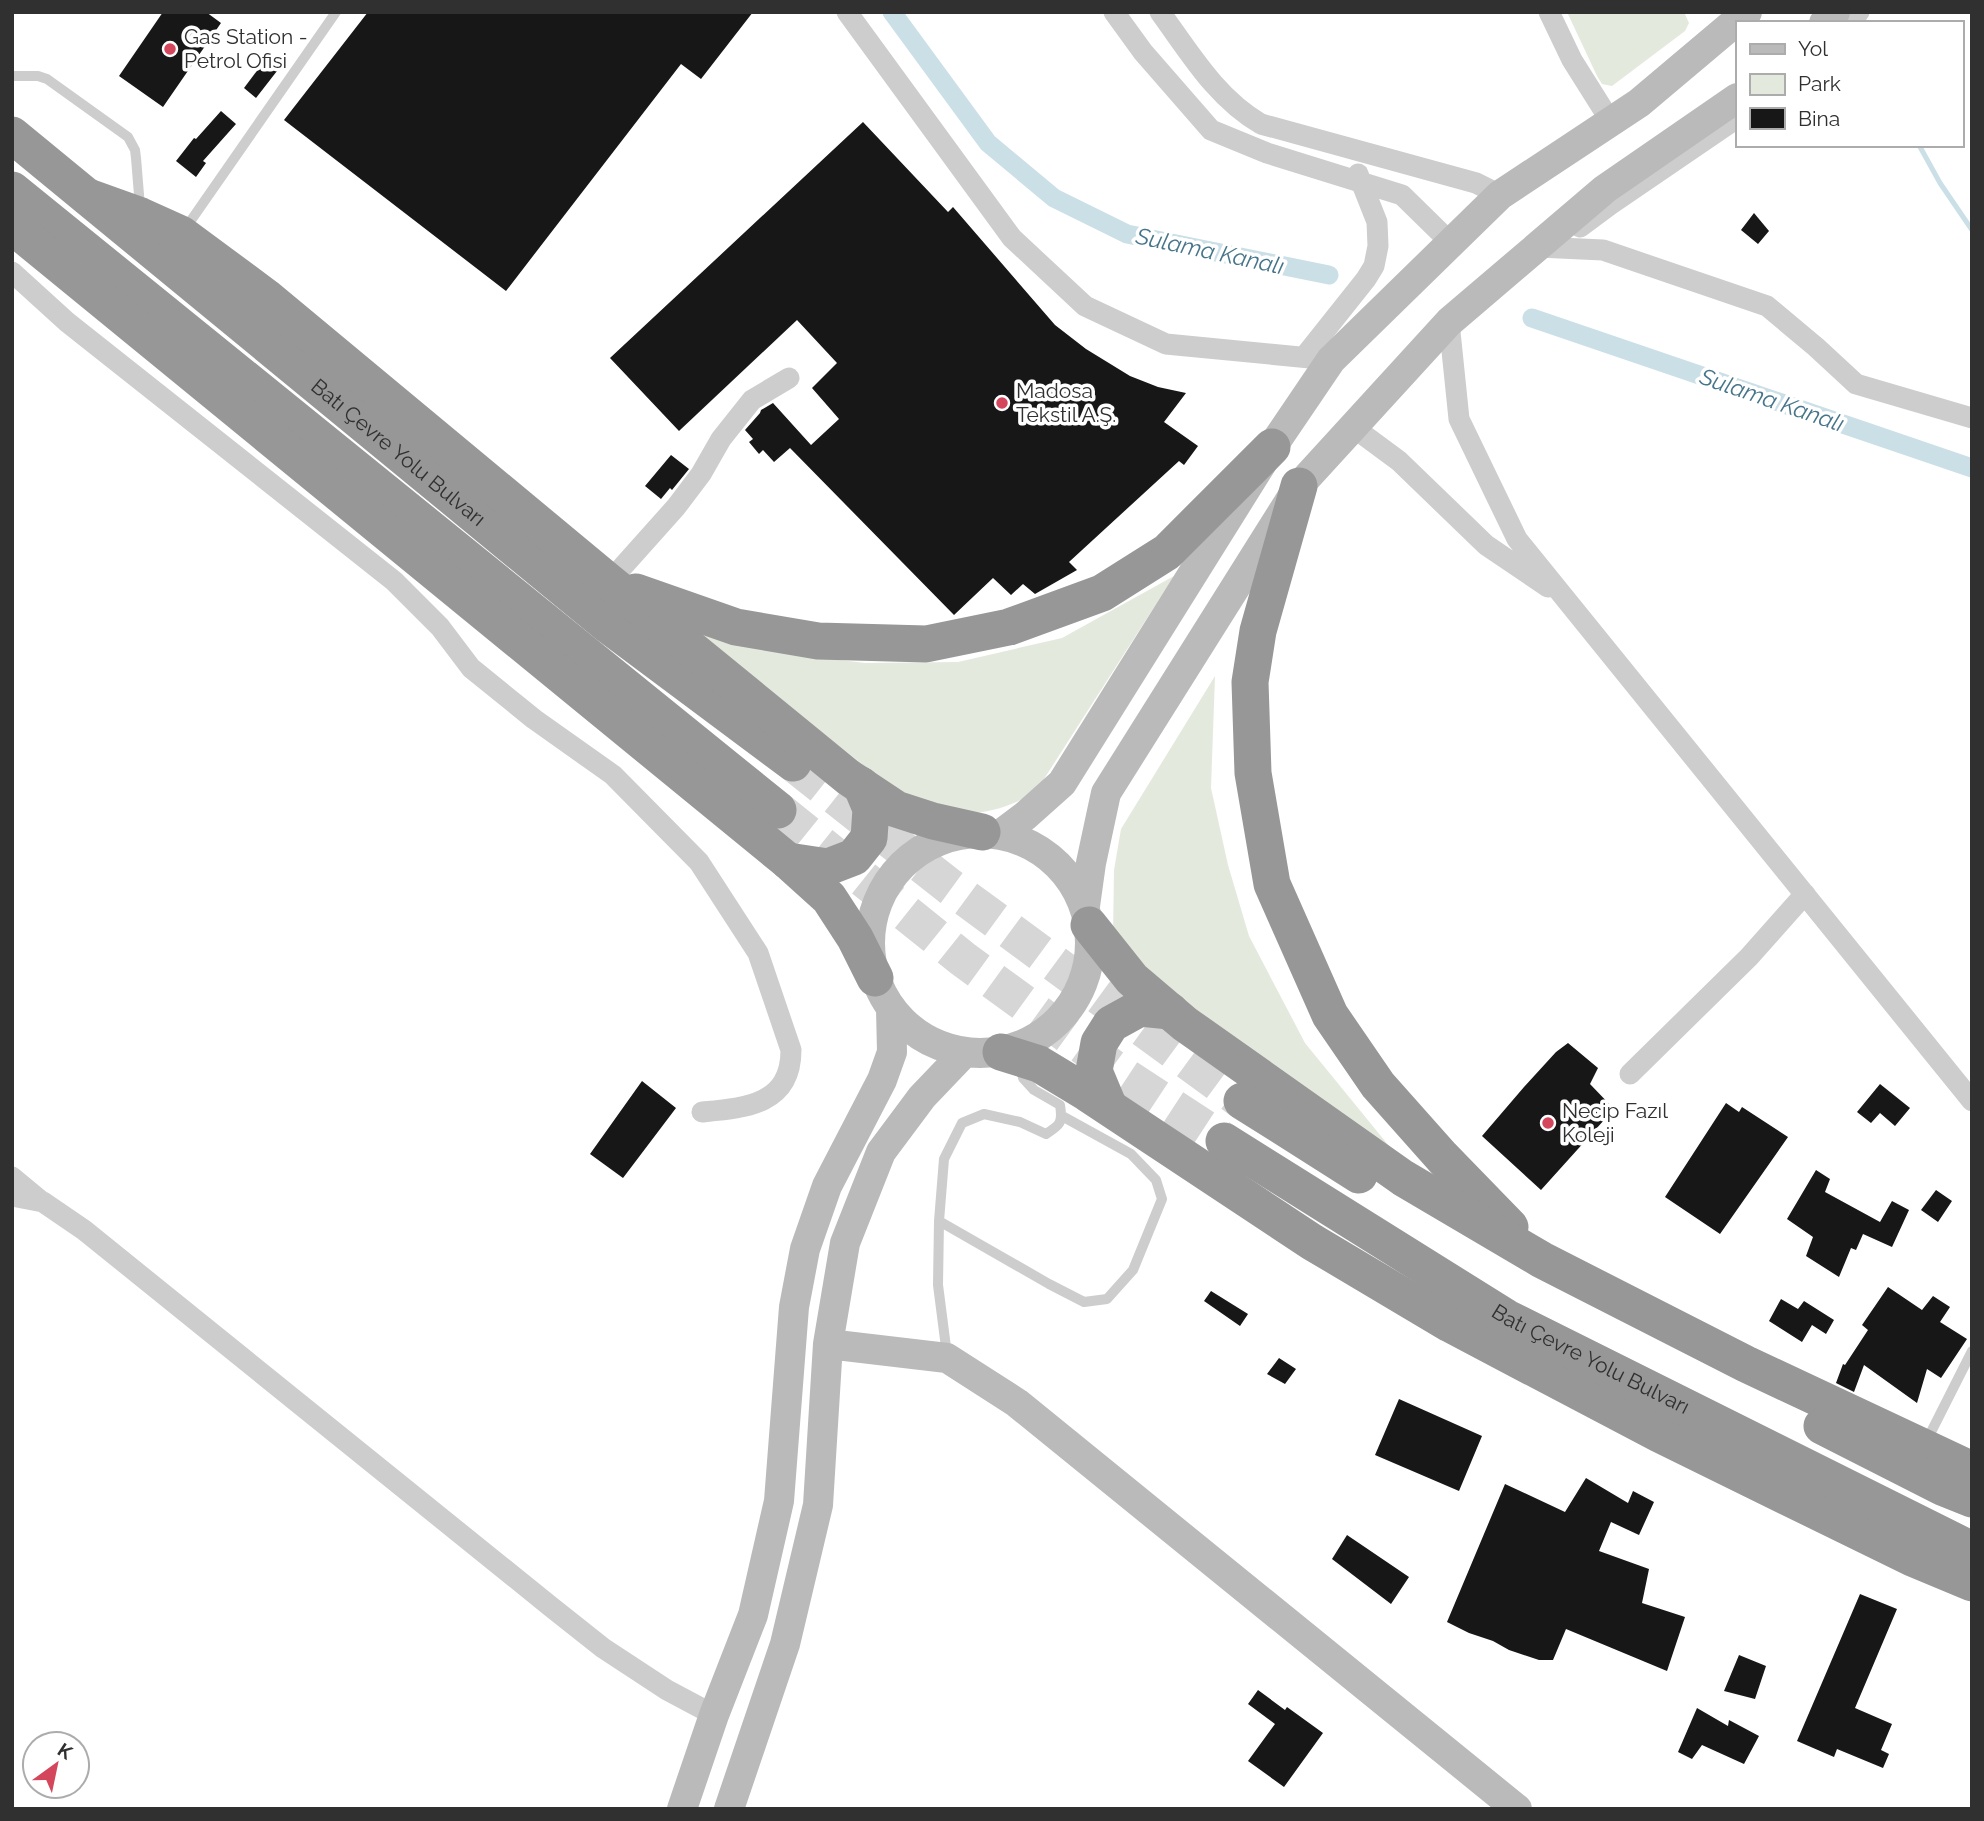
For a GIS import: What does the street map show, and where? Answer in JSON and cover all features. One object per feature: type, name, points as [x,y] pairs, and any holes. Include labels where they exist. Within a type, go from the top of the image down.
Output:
[{"type":"highway","name":"Batı Çevre Yolu Bulvarı","points":[[12,135],[608,625],[793,763]]},
{"type":"highway","name":"Batı Çevre Yolu Bulvarı","points":[[12,190],[778,810]]},
{"type":"highway","points":[[88,197],[181,234],[266,297],[609,582],[861,785],[896,808],[933,821],[992,833]]},
{"type":"highway","points":[[12,226],[788,861],[829,898],[855,938],[883,993]]},
{"type":"highway","points":[[609,582],[736,627],[818,641],[926,644],[1009,627],[1102,593],[1167,552],[1272,447]]},
{"type":"highway","points":[[1299,486],[1258,631],[1250,682],[1253,773],[1272,884],[1330,1015],[1378,1085],[1542,1260]]},
{"type":"highway","points":[[788,861],[828,867],[854,857],[869,838],[871,809],[861,785]]},
{"type":"highway","points":[[1087,916],[1132,979],[1185,1024],[1403,1178],[1542,1260],[1746,1364],[1972,1470]]},
{"type":"highway","points":[[1109,1107],[1094,1071],[1099,1043],[1111,1024],[1140,1008],[1170,1011]]},
{"type":"highway","points":[[996,1054],[1039,1064],[1109,1107],[1312,1242],[1450,1324],[1671,1440],[1912,1559],[1972,1583]]},
{"type":"highway","name":"Batı Çevre Yolu Bulvarı","points":[[1242,1101],[1493,1260],[1942,1487],[1972,1499]]},
{"type":"highway","name":"Batı Çevre Yolu Bulvarı","points":[[1224,1141],[1507,1318],[1972,1550]]},
{"type":"main road","points":[[992,833],[1025,816],[1062,783],[1272,447],[1317,358],[1451,243],[1500,195],[1639,103],[1736,21]]},
{"type":"main road","points":[[729,1809],[785,1644],[818,1505],[828,1344],[845,1243],[881,1152],[922,1097],[996,1054],[1033,1040],[1060,1020],[1080,992],[1090,959],[1087,916],[1091,863],[1106,793],[1299,486],[1449,322],[1545,247],[1605,190],[1736,99]]},
{"type":"main road","points":[[682,1809],[714,1715],[753,1615],[779,1501],[794,1307],[805,1249],[827,1186],[882,1080],[892,1052],[883,993],[869,943],[874,908],[890,877],[916,852],[947,837],[992,833],[1028,844],[1052,859],[1072,881],[1087,916]]},
{"type":"main road","points":[[883,993],[912,1030],[937,1045],[996,1054]]},
{"type":"main road","points":[[828,1344],[947,1358],[1017,1403],[1517,1809]]},
{"type":"street","points":[[847,12],[1012,238],[1085,306],[1166,345],[1317,358],[1374,266],[1378,246],[1377,222],[1362,183],[1343,148]]},
{"type":"street","points":[[1114,12],[1143,52],[1211,130],[1267,153],[1402,195],[1451,243]]},
{"type":"street","points":[[1160,12],[1218,91],[1243,113],[1261,124],[1476,183],[1500,195]]},
{"type":"street","points":[[1549,12],[1572,60],[1611,122]]},
{"type":"street","points":[[1545,247],[1736,119]]},
{"type":"street","points":[[1545,247],[1603,250],[1767,306],[1856,384],[1972,418]]},
{"type":"street","points":[[43,252],[14,277],[394,581],[440,627],[471,668],[534,719],[613,775],[699,862],[758,953],[791,1050],[791,1066],[776,1091],[745,1108],[702,1112]]},
{"type":"street","points":[[1449,322],[1459,419],[1517,538],[1972,1101]]},
{"type":"street","points":[[609,582],[676,507],[701,474],[721,439],[752,400],[789,378]]},
{"type":"street","points":[[1353,427],[1399,461],[1486,545],[1565,597]]},
{"type":"street","points":[[1630,1074],[1749,957],[1805,894]]},
{"type":"street","points":[[12,1177],[84,1230],[603,1648],[667,1690],[714,1715]]},
{"type":"street","points":[[12,1196],[43,1202]]},
{"type":"lane","points":[[181,234],[336,12]]},
{"type":"lane","points":[[12,76],[38,76],[47,79],[128,137],[135,150],[141,216]]},
{"type":"lane","points":[[947,1358],[938,1286],[944,1159],[962,1123],[984,1114],[1020,1122],[1046,1135],[1059,1125],[1062,1116],[1060,1105],[1034,1090],[996,1054]]},
{"type":"lane","points":[[939,1221],[1084,1301],[1107,1299],[1133,1270],[1162,1199],[1156,1180],[1131,1154],[1062,1116]]},
{"type":"lane","points":[[1923,1447],[1972,1351]]},
{"type":"green space","points":[[1567,12],[1684,12],[1689,23],[1685,31],[1612,86],[1602,84],[1597,76]]},
{"type":"green space","points":[[1174,576],[1035,793],[1001,808],[977,813],[940,809],[899,793],[686,626],[791,654],[865,663],[958,662],[1062,638]]},
{"type":"green space","points":[[1215,676],[1211,788],[1228,865],[1249,936],[1305,1043],[1398,1157],[1129,964],[1113,938],[1114,870],[1121,829]]},
{"type":"building","name":"Gas Station - Petrol Ofisi","points":[[163,12],[206,12],[221,23],[163,107],[119,76]]},
{"type":"building","points":[[368,12],[753,12],[701,79],[681,64],[506,291],[284,120]]},
{"type":"building","points":[[271,52],[284,62],[256,98],[244,88]]},
{"type":"building","points":[[221,111],[236,124],[203,161],[206,163],[196,177],[176,161]]},
{"type":"building","name":"Madosa Tekstil A.Ş.","points":[[863,122],[948,212],[953,207],[1055,325],[1086,349],[1130,376],[1158,387],[1186,393],[1164,422],[1198,446],[1184,465],[1179,461],[1069,562],[1077,570],[1035,594],[1023,584],[1011,595],[993,578],[954,615],[790,448],[774,462],[763,450],[759,454],[749,442],[753,439],[745,430],[761,410],[773,403],[811,445],[839,419],[812,388],[837,363],[797,320],[679,431],[610,358]]},
{"type":"building","points":[[1754,213],[1769,231],[1758,244],[1741,230]]},
{"type":"building","points":[[671,455],[689,469],[661,499],[645,486]]},
{"type":"building","name":"Necip Fazıl Koleji","points":[[1568,1043],[1598,1068],[1590,1084],[1614,1109],[1541,1190],[1482,1136],[1556,1052]]},
{"type":"building","points":[[642,1081],[676,1108],[623,1178],[590,1154]]},
{"type":"building","points":[[1880,1084],[1910,1108],[1895,1126],[1880,1113],[1871,1123],[1857,1112]]},
{"type":"building","points":[[1726,1103],[1739,1112],[1742,1107],[1788,1137],[1720,1234],[1665,1197]]},
{"type":"building","points":[[1816,1170],[1830,1179],[1825,1192],[1880,1222],[1892,1201],[1909,1210],[1892,1247],[1863,1234],[1856,1250],[1851,1248],[1839,1277],[1806,1256],[1813,1237],[1787,1219]]},
{"type":"building","points":[[1936,1190],[1952,1201],[1938,1222],[1921,1210]]},
{"type":"building","points":[[1888,1287],[1922,1310],[1933,1296],[1950,1307],[1940,1322],[1967,1339],[1941,1378],[1927,1369],[1917,1403],[1864,1365],[1854,1392],[1836,1383],[1843,1364],[1845,1365],[1868,1330],[1862,1325]]},
{"type":"building","points":[[1211,1291],[1248,1314],[1240,1326],[1204,1301]]},
{"type":"building","points":[[1781,1299],[1798,1309],[1804,1301],[1834,1320],[1826,1334],[1812,1325],[1802,1342],[1769,1321]]},
{"type":"building","points":[[1279,1358],[1296,1369],[1285,1384],[1267,1374]]},
{"type":"building","points":[[1399,1399],[1482,1436],[1459,1491],[1375,1455]]},
{"type":"building","points":[[1586,1478],[1628,1503],[1633,1491],[1654,1502],[1639,1535],[1611,1522],[1599,1551],[1649,1569],[1642,1603],[1685,1617],[1667,1671],[1566,1629],[1553,1660],[1539,1660],[1509,1650],[1447,1622],[1505,1484],[1565,1512]]},
{"type":"building","points":[[1347,1535],[1409,1577],[1391,1604],[1332,1559]]},
{"type":"building","points":[[1860,1594],[1897,1609],[1855,1708],[1892,1724],[1881,1750],[1889,1754],[1883,1768],[1837,1749],[1834,1757],[1797,1741]]},
{"type":"building","points":[[1739,1655],[1766,1666],[1755,1699],[1724,1691]]},
{"type":"building","points":[[1258,1690],[1323,1733],[1284,1787],[1248,1761],[1275,1724],[1248,1704]]},
{"type":"building","points":[[1697,1708],[1728,1726],[1729,1720],[1759,1736],[1744,1764],[1702,1745],[1692,1759],[1678,1752]]},
{"type":"waterway","name":"Sulama Kanalı","points":[[892,12],[988,143],[1054,198],[1127,234],[1329,275]]},
{"type":"waterway","points":[[1920,147],[1940,183],[1972,230]]},
{"type":"waterway","name":"Sulama Kanalı","points":[[1532,318],[1972,468]]},
{"type":"tunnel","points":[[793,763],[949,886],[1242,1101]]},
{"type":"tunnel","points":[[778,810],[963,959],[1120,1073],[1224,1141]]},
{"type":"place","name":"Gas Station - Petrol Ofisi","points":[[170,49]]},
{"type":"place","name":"Madosa Tekstil A.Ş.","points":[[1002,403]]},
{"type":"place","name":"Necip Fazıl Koleji","points":[[1548,1123]]}]
